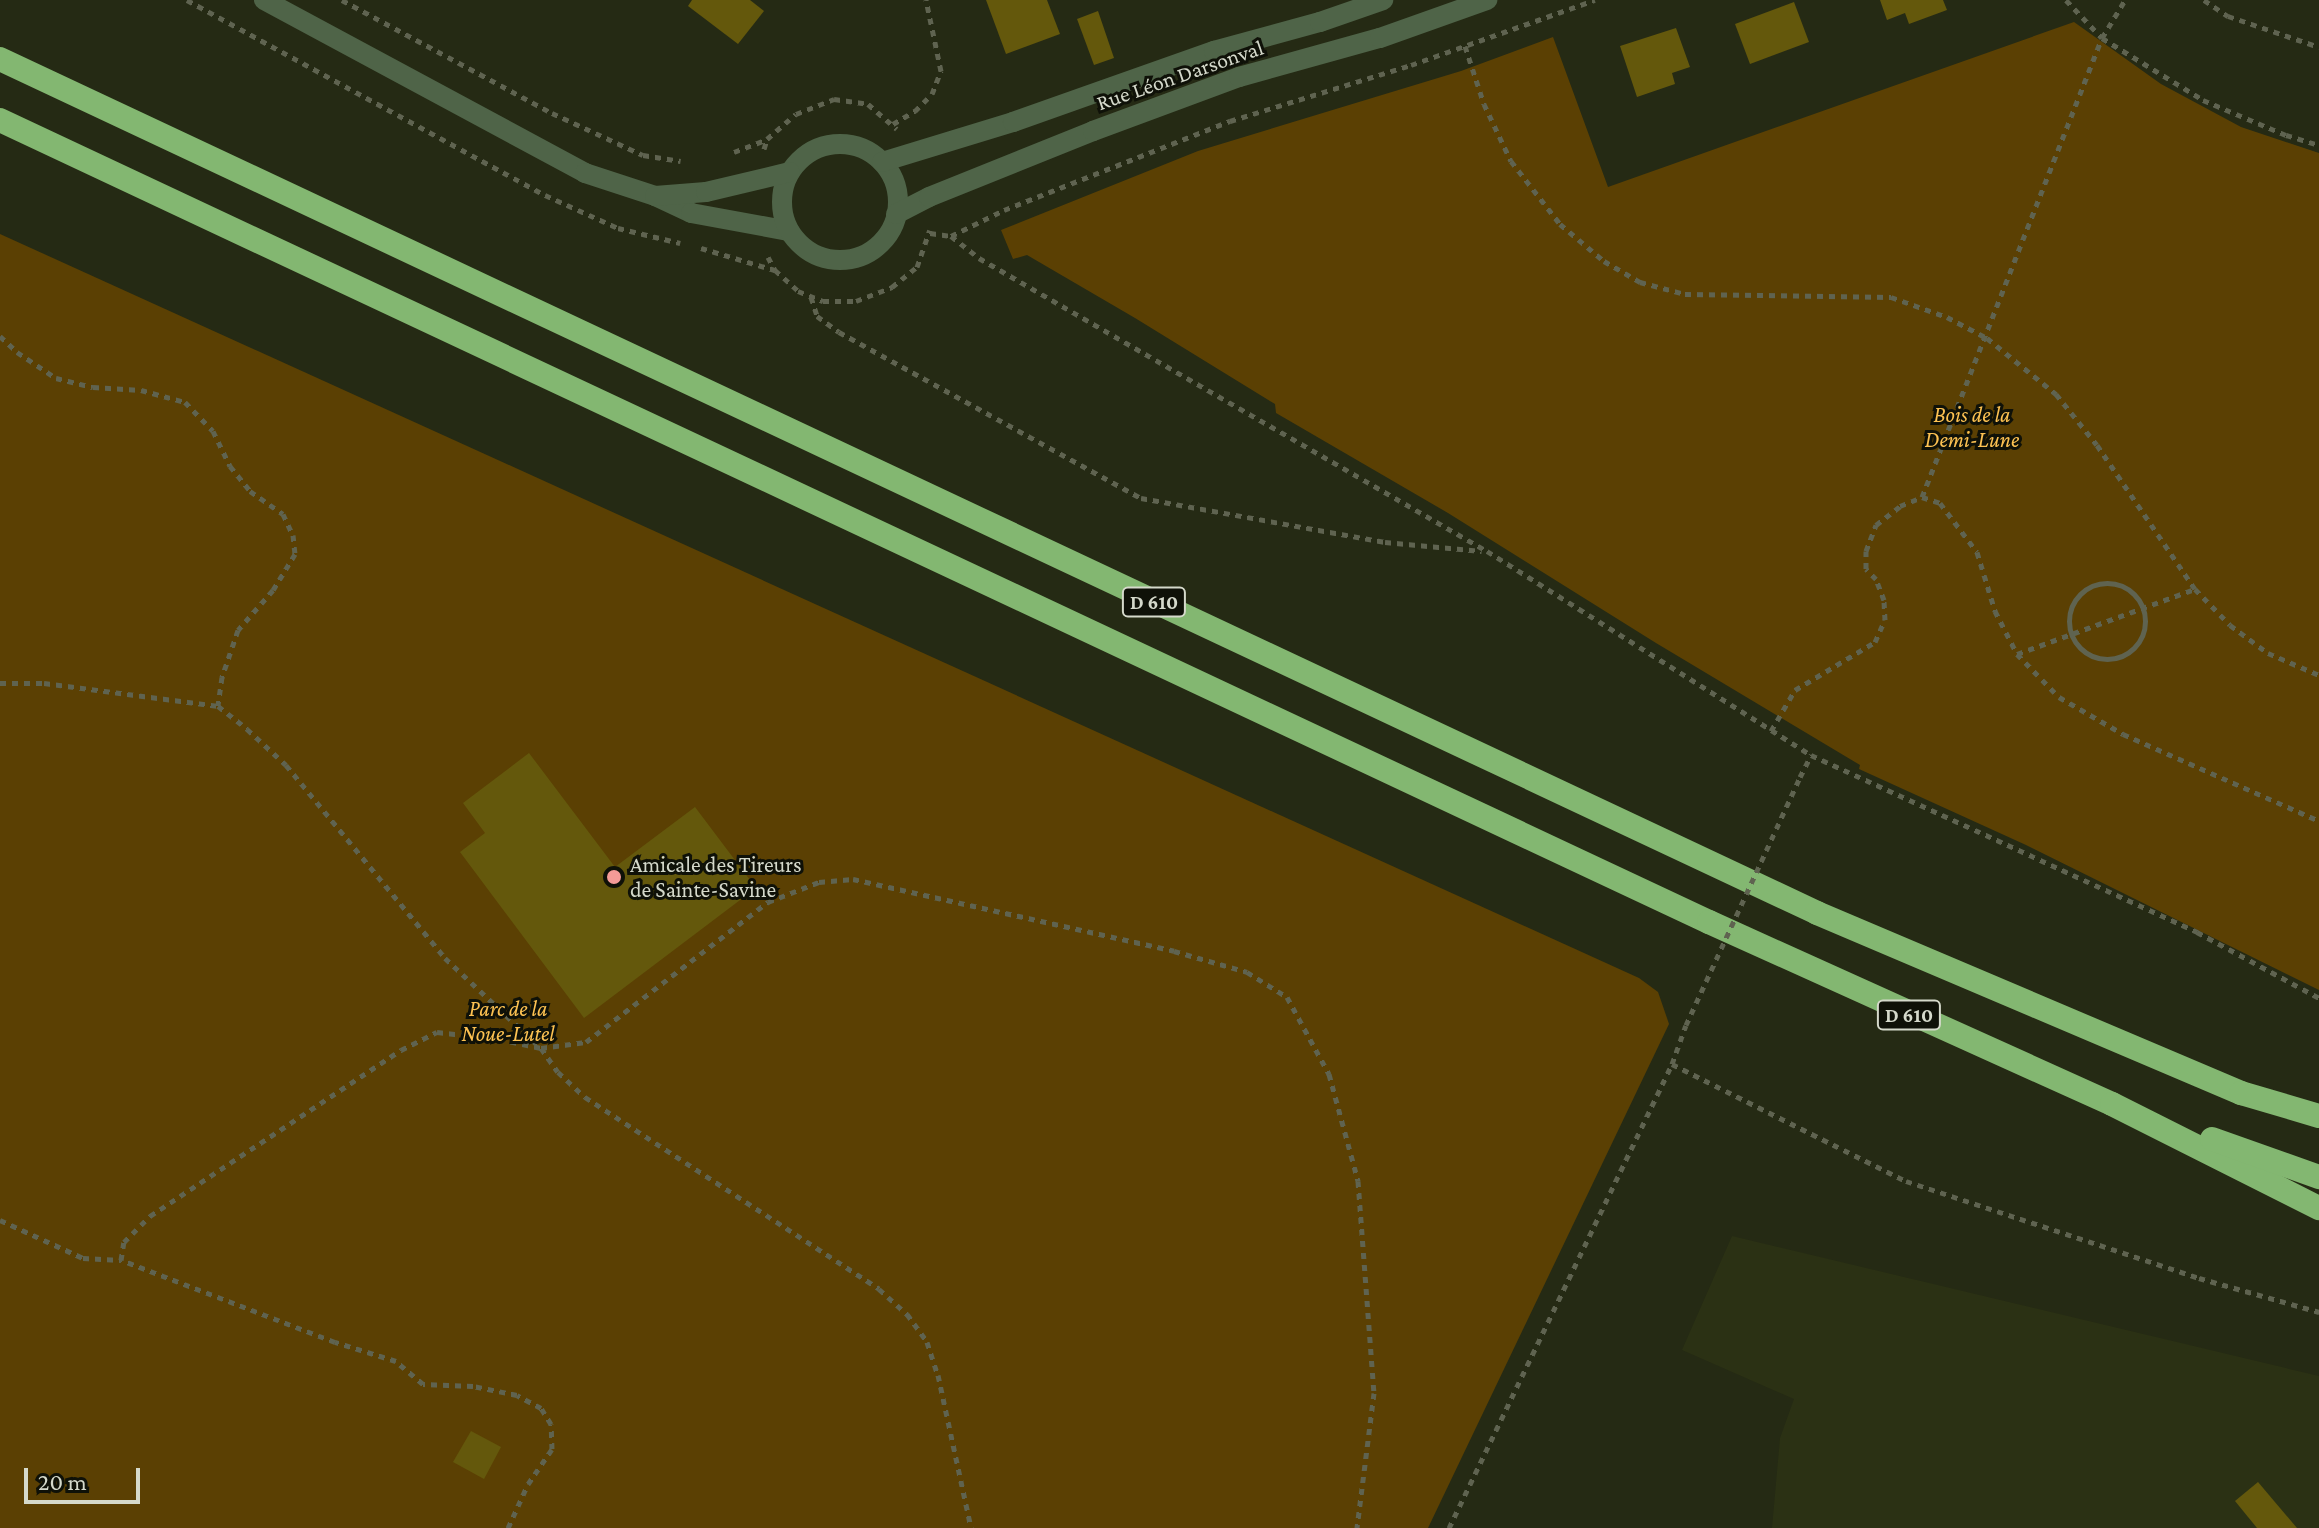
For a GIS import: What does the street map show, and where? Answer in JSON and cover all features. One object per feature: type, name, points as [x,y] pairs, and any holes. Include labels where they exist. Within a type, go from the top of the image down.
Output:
[{"type":"highway","name":"D 610","points":[[0,59],[1817,913],[2241,1093],[2319,1116]]},
{"type":"highway","name":"D 610","points":[[0,120],[1694,916],[2112,1104],[2319,1177]]},
{"type":"highway","points":[[2112,1104],[2319,1208]]},
{"type":"street","points":[[264,0],[585,173],[655,196],[691,213],[789,231]]},
{"type":"street","name":"Rue Léon Darsonval","points":[[882,162],[1214,51],[1383,0]]},
{"type":"street","name":"Rue Léon Darsonval","points":[[896,214],[929,197],[1239,77],[1380,38],[1487,0]]},
{"type":"street","points":[[655,196],[706,192],[790,172],[816,149],[833,144],[868,151],[882,162],[895,186],[896,214],[889,232],[876,247],[858,257],[839,260],[819,256],[802,246],[789,231],[782,201],[790,172]]},
{"type":"path","points":[[342,0],[552,113],[643,155],[688,161]]},
{"type":"path","points":[[893,124],[915,111],[932,94],[941,71],[926,0]]},
{"type":"path","points":[[951,236],[1004,210],[1230,121],[1465,46],[1595,0]]},
{"type":"path","points":[[2066,0],[2102,38],[2203,100],[2286,135],[2319,145]]},
{"type":"path","points":[[1922,497],[1942,439],[1987,338],[2102,38],[2125,0]]},
{"type":"path","points":[[2204,0],[2228,16],[2319,47]]},
{"type":"path","points":[[1465,46],[1484,104],[1511,161],[1560,224],[1616,268],[1640,282],[1685,294],[1891,297],[1947,317],[1987,338],[2056,394],[2097,445],[2195,589],[2230,625],[2268,653],[2319,675]]},
{"type":"path","points":[[731,153],[767,139],[796,114],[834,99],[868,104],[893,124],[915,153]]},
{"type":"path","points":[[752,182],[767,139]]},
{"type":"path","points":[[754,224],[775,270],[798,291],[823,301],[856,301],[892,287],[917,267],[930,233],[929,197]]},
{"type":"path","points":[[930,233],[951,236],[979,258],[1487,551],[1811,755],[2197,932],[2319,998]]},
{"type":"path","points":[[811,296],[817,316],[839,332],[1141,498],[1385,542],[1487,551]]},
{"type":"path","points":[[0,336],[17,352],[56,378],[93,387],[141,390],[185,402],[213,431],[230,466],[250,491],[283,514],[293,535],[295,554],[273,590],[238,630],[222,677],[218,706]]},
{"type":"path","points":[[1771,731],[1795,690],[1875,642],[1885,620],[1884,600],[1876,579],[1866,569],[1866,551],[1876,525],[1900,506],[1922,497],[1940,503],[1977,552],[1995,611],[2017,654],[2059,697],[2123,734],[2319,821]]},
{"type":"path","points":[[2111,583],[2130,590],[2144,608],[2145,633],[2136,647],[2119,657],[2101,660],[2086,654],[2072,634],[2068,611],[2078,595],[2093,585],[2111,583]]},
{"type":"path","points":[[2017,654],[2195,589]]},
{"type":"path","points":[[0,683],[44,683],[218,706],[286,765],[445,958],[541,1048],[558,1072],[585,1097],[879,1289],[907,1314],[927,1342],[938,1375],[971,1528]]},
{"type":"path","points":[[1449,1528],[1672,1064],[1686,1025],[1811,755]]},
{"type":"path","points":[[121,1260],[124,1242],[150,1216],[401,1050],[437,1032],[499,1039],[541,1048],[586,1042],[768,902],[819,882],[853,879],[1174,951],[1247,972],[1287,997],[1329,1074],[1358,1181],[1374,1393],[1357,1528]]},
{"type":"path","points":[[1672,1064],[1906,1181],[2199,1278],[2319,1312]]},
{"type":"path","points":[[0,1220],[83,1258],[121,1260],[335,1342],[396,1361],[423,1384],[473,1386],[517,1395],[541,1408],[551,1424],[552,1449],[528,1484],[508,1528]]},
{"type":"shaded area","points":[[1732,1236],[2319,1376],[2319,1528],[1772,1528],[1780,1438],[1794,1399],[1682,1350]]},
{"type":"green space","name":"Bois de la Demi-Lune","points":[[2074,22],[2161,84],[2241,127],[2319,153],[2319,990],[2026,845],[1859,769],[1860,765],[1448,513],[1276,413],[1275,404],[1135,318],[1027,255],[1013,259],[1001,230],[1198,151],[1461,71],[1553,37],[1608,187]]},
{"type":"green space","name":"Parc de la Noue-Lutel","points":[[0,234],[1639,978],[1658,992],[1669,1024],[1428,1528],[0,1528]]},
{"type":"building","points":[[692,0],[750,0],[764,11],[738,44],[688,6]]},
{"type":"building","points":[[986,0],[1047,0],[1060,34],[1006,54]]},
{"type":"building","points":[[1880,0],[1943,0],[1947,10],[1909,24],[1905,13],[1887,20]]},
{"type":"building","points":[[1794,2],[1809,42],[1750,64],[1735,24]]},
{"type":"building","points":[[1098,11],[1114,58],[1094,65],[1077,19]]},
{"type":"building","points":[[1676,28],[1690,67],[1672,73],[1675,84],[1637,97],[1620,46]]},
{"type":"building","name":"Amicale des Tireurs de Sainte-Savine","points":[[529,753],[615,867],[695,807],[756,888],[584,1018],[460,852],[485,833],[463,803]]},
{"type":"building","points":[[471,1431],[501,1447],[484,1479],[453,1462]]},
{"type":"building","points":[[2258,1482],[2297,1528],[2257,1528],[2235,1501]]},
{"type":"place","name":"Amicale des Tireurs de Sainte-Savine","points":[[614,877]]}]
